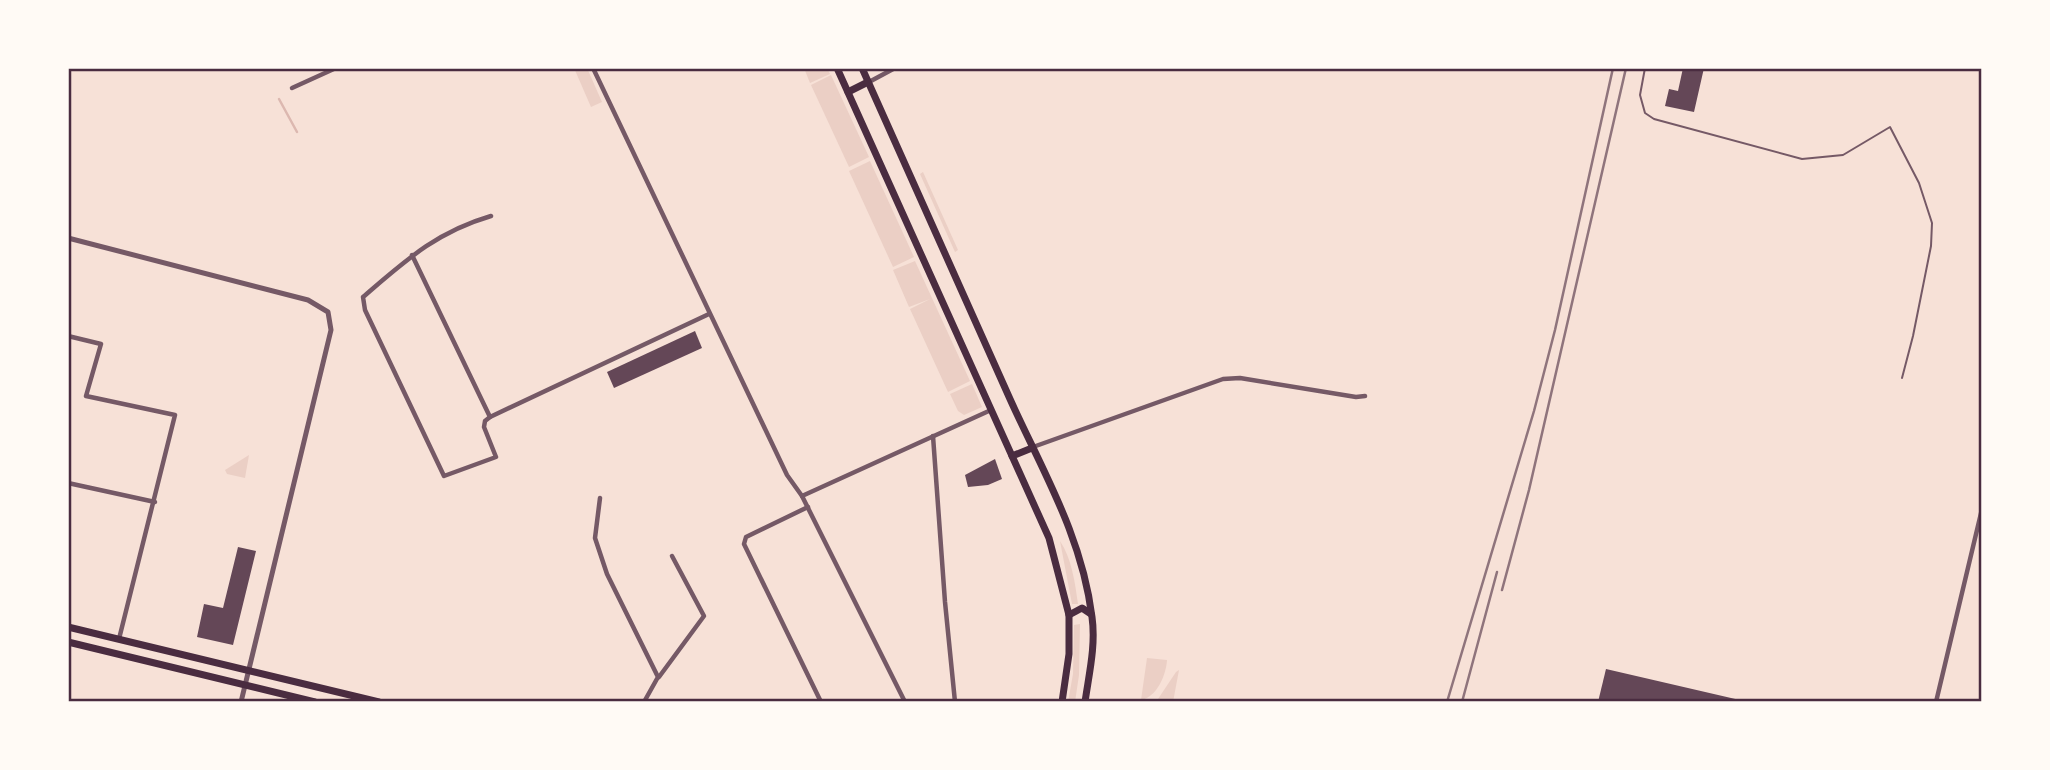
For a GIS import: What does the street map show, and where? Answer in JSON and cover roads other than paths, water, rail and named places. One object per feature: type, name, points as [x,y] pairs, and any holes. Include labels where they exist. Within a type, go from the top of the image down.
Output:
[{"type":"main road","points":[[837,68],[1049,538],[1069,615],[1069,654],[1062,702]]},
{"type":"main road","points":[[862,68],[1032,448],[1063,510],[1077,547],[1092,615],[1092,650],[1086,702]]},
{"type":"main road","points":[[848,92],[868,82]]},
{"type":"main road","points":[[1012,456],[1032,448]]},
{"type":"main road","points":[[1069,615],[1082,608],[1090,611],[1092,615]]},
{"type":"main road","points":[[68,627],[379,702]]},
{"type":"main road","points":[[68,642],[315,702]]},
{"type":"street","points":[[292,88],[336,68]]},
{"type":"street","points":[[593,68],[787,475],[808,507],[905,702]]},
{"type":"street","points":[[868,82],[895,68]]},
{"type":"street","points":[[491,216],[448,231],[412,255],[363,297],[365,310],[442,474],[447,476],[496,457],[484,427],[485,421],[490,417],[709,314]]},
{"type":"street","points":[[68,238],[308,300],[328,312],[331,330],[240,702]]},
{"type":"street","points":[[412,255],[490,417]]},
{"type":"street","points":[[68,336],[101,344],[86,396],[175,415],[119,640]]},
{"type":"street","points":[[1032,448],[1223,379],[1240,378],[1356,397],[1365,396]]},
{"type":"street","points":[[802,496],[991,410]]},
{"type":"street","points":[[933,436],[955,702]]},
{"type":"street","points":[[68,483],[155,502]]},
{"type":"street","points":[[600,498],[595,538],[607,574],[658,677]]},
{"type":"street","points":[[808,507],[746,537],[744,544],[821,702]]},
{"type":"street","points":[[1936,702],[1982,509]]},
{"type":"street","points":[[644,702],[658,677],[704,616],[672,556]]},
{"type":"lane","points":[[1645,68],[1640,95],[1645,113],[1654,119],[1802,159],[1843,155],[1890,127],[1919,183],[1932,223],[1931,246],[1902,378]]},
{"type":"waterway","points":[[279,99],[297,132]]},
{"type":"railway","points":[[1447,702],[1534,411],[1555,330],[1613,68]]},
{"type":"railway","points":[[1502,590],[1529,490],[1626,68]]},
{"type":"railway","points":[[1462,702],[1497,572]]}]
